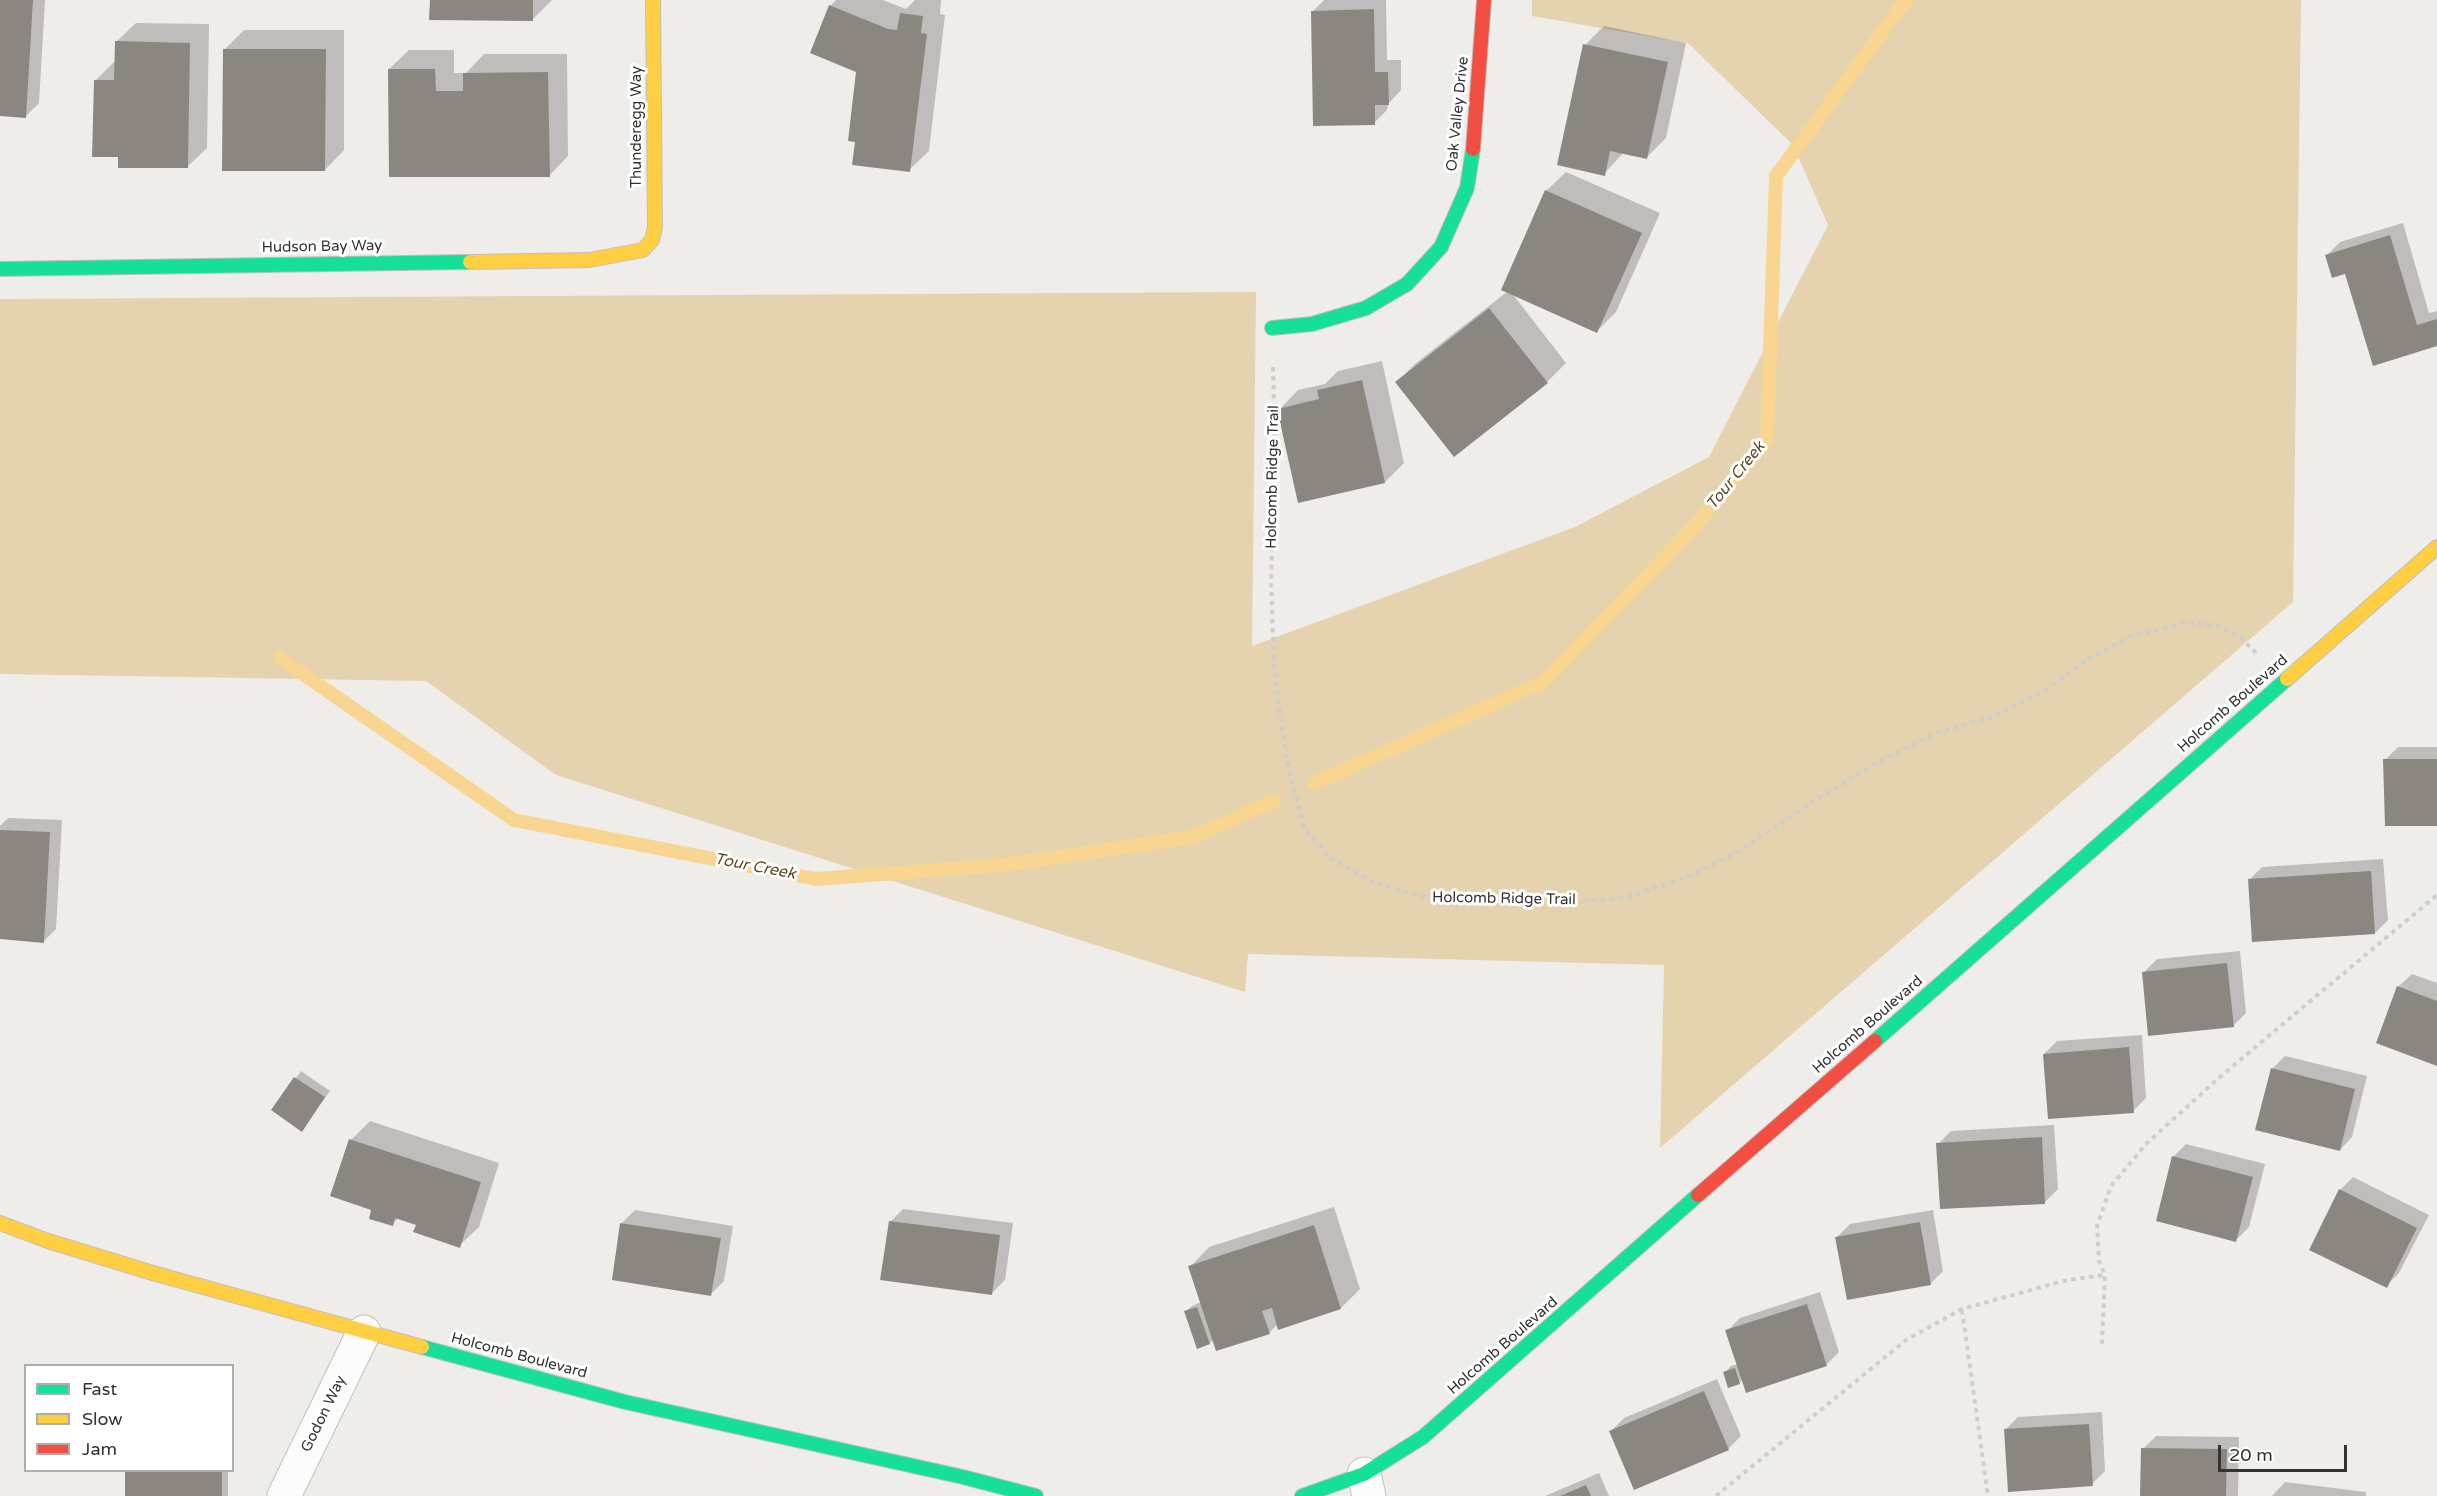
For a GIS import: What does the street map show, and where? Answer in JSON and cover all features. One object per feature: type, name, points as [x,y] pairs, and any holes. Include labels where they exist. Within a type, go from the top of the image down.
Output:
[{"type":"street","name":"Thunderegg Way","points":[[643,250],[652,240],[655,227],[653,0]]},
{"type":"street","name":"Oak Valley Drive","points":[[1272,328],[1312,324],[1366,308],[1407,284],[1441,247],[1467,188],[1474,140],[1484,0]]},
{"type":"street","name":"Hudson Bay Way","points":[[0,268],[589,260],[643,250]]},
{"type":"street","name":"Holcomb Boulevard","points":[[1302,1496],[1366,1485],[1499,1372],[2437,548]]},
{"type":"street","name":"Holcomb Boulevard","points":[[0,1223],[48,1241],[156,1274],[625,1402],[963,1486],[1036,1496]]},
{"type":"street","name":"Godon Way","points":[[284,1496],[364,1332]]},
{"type":"path","name":"Holcomb Ridge Trail","points":[[1272,328],[1275,456],[1271,580],[1274,663],[1282,731],[1290,775],[1305,829],[1328,856],[1372,882],[1432,897],[1560,903],[1624,898],[1685,878],[1741,850],[1819,798],[1887,757],[1934,734],[1992,717],[2045,690],[2088,659],[2129,637],[2183,623],[2217,625],[2241,638],[2284,681]]},
{"type":"path","points":[[2102,1344],[2105,1275],[2099,1261],[2097,1226],[2111,1186],[2147,1143],[2221,1076],[2437,895]]},
{"type":"path","points":[[1716,1496],[1906,1340],[1962,1309],[2067,1280],[2105,1275]]},
{"type":"path","points":[[1962,1309],[1988,1496]]},
{"type":"shaded area","points":[[1532,0],[2301,0],[2293,602],[1660,1148],[1664,965],[1248,954],[1245,992],[556,775],[426,681],[0,674],[0,299],[1256,292],[1252,646],[1575,527],[1709,457],[1828,225],[1793,145],[1688,43],[1532,16]]},
{"type":"building","points":[[0,0],[33,0],[26,118],[0,116]]},
{"type":"building","points":[[430,0],[533,0],[533,21],[429,20]]},
{"type":"building","points":[[829,5],[888,29],[897,30],[900,13],[923,16],[921,33],[927,34],[910,172],[852,165],[855,142],[848,141],[856,72],[810,53]]},
{"type":"building","points":[[1374,9],[1375,72],[1388,72],[1389,105],[1375,105],[1375,125],[1313,126],[1311,11]]},
{"type":"building","points":[[115,41],[190,43],[188,168],[118,168],[118,157],[92,157],[94,80],[114,80]]},
{"type":"building","points":[[1583,44],[1668,62],[1647,159],[1610,151],[1605,176],[1557,165]]},
{"type":"building","points":[[223,49],[326,49],[325,171],[222,171]]},
{"type":"building","points":[[388,69],[435,69],[436,91],[463,91],[463,73],[548,72],[550,177],[389,177]]},
{"type":"building","points":[[1545,190],[1642,233],[1597,333],[1501,290]]},
{"type":"building","points":[[2390,235],[2417,325],[2437,319],[2437,346],[2373,366],[2345,274],[2332,278],[2325,255]]},
{"type":"building","points":[[1489,308],[1548,383],[1454,457],[1395,382]]},
{"type":"building","points":[[1362,380],[1385,483],[1298,503],[1277,409],[1319,399],[1317,390]]},
{"type":"building","points":[[2383,759],[2437,759],[2437,826],[2385,826]]},
{"type":"building","points":[[0,830],[50,832],[44,943],[0,939]]},
{"type":"building","points":[[2371,871],[2375,934],[2252,942],[2248,879]]},
{"type":"building","points":[[2227,963],[2234,1027],[2148,1036],[2142,972]]},
{"type":"building","points":[[2397,986],[2437,1001],[2437,1066],[2376,1043]]},
{"type":"building","points":[[2129,1047],[2134,1113],[2048,1119],[2043,1054]]},
{"type":"building","points":[[2271,1068],[2355,1089],[2340,1151],[2255,1130]]},
{"type":"building","points":[[294,1077],[325,1097],[302,1132],[271,1110]]},
{"type":"building","points":[[2042,1137],[2045,1204],[1940,1209],[1936,1143]]},
{"type":"building","points":[[349,1139],[481,1182],[460,1248],[413,1232],[416,1225],[395,1218],[393,1226],[369,1219],[371,1210],[330,1196]]},
{"type":"building","points":[[2172,1156],[2253,1177],[2236,1242],[2156,1221]]},
{"type":"building","points":[[2339,1189],[2417,1228],[2387,1288],[2309,1250]]},
{"type":"building","points":[[889,1221],[1000,1235],[992,1295],[880,1280]]},
{"type":"building","points":[[1920,1222],[1931,1285],[1847,1300],[1835,1237]]},
{"type":"building","points":[[620,1223],[721,1238],[711,1296],[612,1280]]},
{"type":"building","points":[[1314,1225],[1341,1309],[1278,1330],[1272,1308],[1262,1311],[1270,1334],[1216,1351],[1188,1266]]},
{"type":"building","points":[[1807,1304],[1827,1366],[1746,1393],[1725,1330]]},
{"type":"building","points":[[1197,1307],[1210,1344],[1197,1349],[1184,1311]]},
{"type":"building","points":[[1735,1368],[1740,1384],[1728,1388],[1723,1372]]},
{"type":"building","points":[[1704,1391],[1729,1450],[1634,1490],[1609,1431]]},
{"type":"building","points":[[2089,1424],[2093,1486],[2008,1492],[2004,1429]]},
{"type":"building","points":[[2141,1448],[2227,1449],[2226,1496],[2140,1496]]},
{"type":"building","points":[[125,1472],[222,1472],[222,1496],[125,1496]]},
{"type":"building","points":[[1586,1485],[1591,1496],[1560,1496]]},
{"type":"waterway","name":"Tour Creek","points":[[1315,783],[1543,682],[1692,529],[1767,440],[1776,176],[1906,0]]},
{"type":"waterway","name":"Tour Creek","points":[[280,658],[514,820],[816,879],[1004,865],[1192,837],[1274,801]]},
{"type":"traffic: fast","points":[[1272,328],[1312,324],[1366,308],[1407,284],[1441,247],[1467,188],[1473,149]]},
{"type":"traffic: fast","points":[[0,269],[470,262]]},
{"type":"traffic: fast","points":[[1875,1041],[2287,679]]},
{"type":"traffic: fast","points":[[1302,1496],[1364,1474],[1423,1437],[1698,1195]]},
{"type":"traffic: fast","points":[[422,1347],[625,1402],[963,1477],[1036,1496]]},
{"type":"traffic: slow","points":[[470,262],[589,260],[643,250],[652,240],[655,227],[653,0]]},
{"type":"traffic: slow","points":[[2287,679],[2437,547]]},
{"type":"traffic: slow","points":[[0,1223],[48,1241],[156,1274],[422,1347]]},
{"type":"traffic: jam","points":[[1473,149],[1484,0]]},
{"type":"traffic: jam","points":[[1698,1195],[1875,1041]]}]
